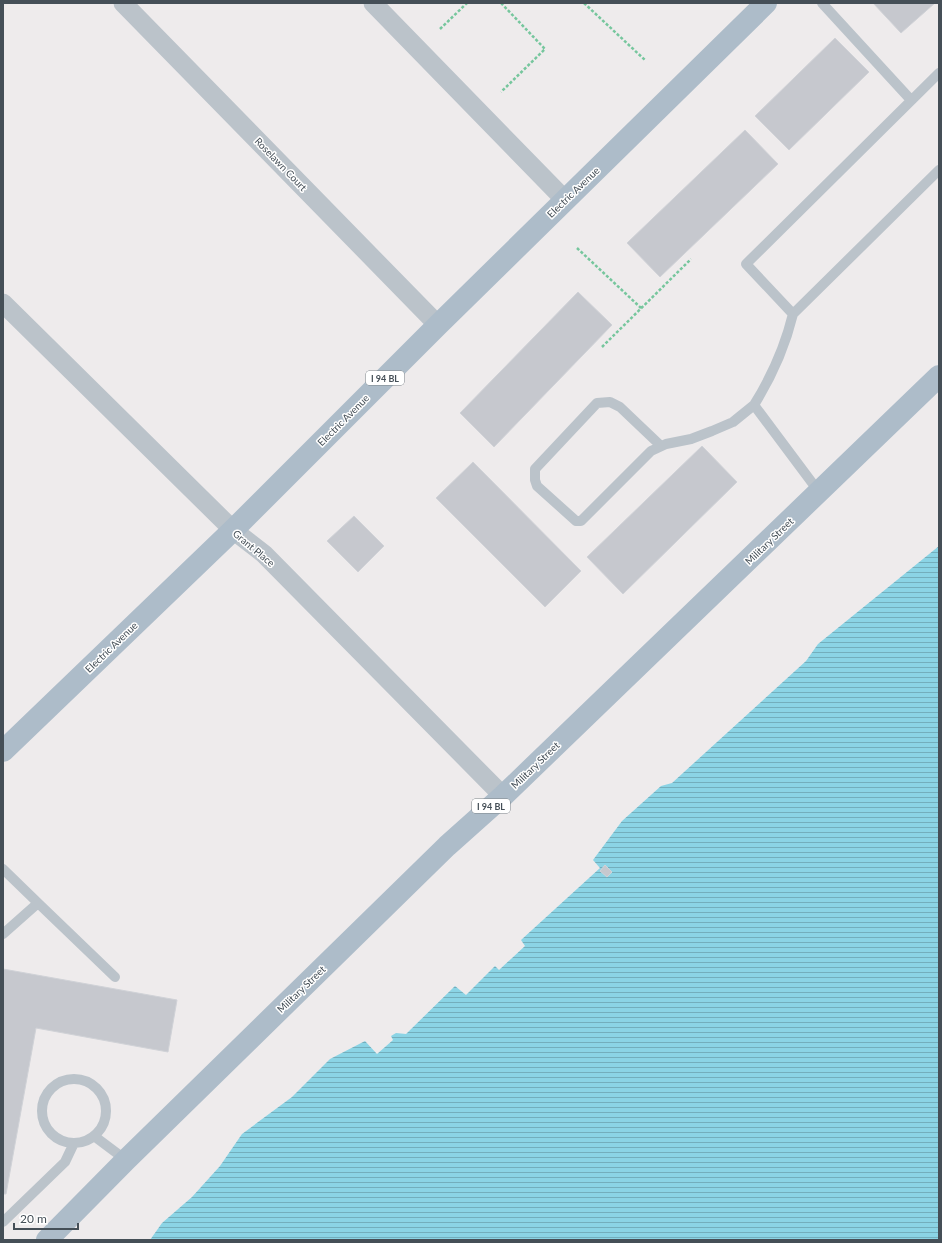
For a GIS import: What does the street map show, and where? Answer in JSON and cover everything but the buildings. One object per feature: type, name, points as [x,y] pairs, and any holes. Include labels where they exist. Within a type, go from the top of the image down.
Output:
[{"type":"main road","name":"Electric Avenue","points":[[3,752],[233,530],[438,325],[766,3]]},
{"type":"main road","name":"Military Street","points":[[47,1240],[126,1160],[447,846],[503,796],[939,376]]},
{"type":"street","name":"Roselawn Court","points":[[123,3],[438,325]]},
{"type":"street","points":[[373,3],[565,200]]},
{"type":"street","name":"Grant Place","points":[[3,303],[233,530],[264,554],[503,796]]},
{"type":"lane","points":[[822,3],[911,100]]},
{"type":"lane","points":[[793,314],[746,264],[939,73]]},
{"type":"lane","points":[[661,446],[620,407],[610,402],[597,403],[536,469],[535,480],[537,486],[576,520],[581,520],[651,450],[661,446],[666,444],[691,439],[733,422],[754,405],[767,385],[775,369],[793,314],[939,170]]},
{"type":"lane","points":[[754,405],[819,492]]},
{"type":"lane","points":[[3,869],[115,977]]},
{"type":"lane","points":[[3,934],[38,903]]},
{"type":"lane","points":[[70,1079],[80,1079],[90,1083],[98,1089],[104,1098],[106,1118],[102,1128],[94,1136],[85,1141],[74,1143],[64,1141],[54,1136],[47,1128],[43,1118],[42,1107],[45,1097],[52,1088],[60,1082],[70,1079]]},
{"type":"lane","points":[[94,1136],[126,1160]]},
{"type":"lane","points":[[3,1222],[64,1162],[74,1143]]},
{"type":"path","points":[[440,29],[467,3]]},
{"type":"path","points":[[501,3],[545,49],[501,92]]},
{"type":"path","points":[[584,3],[646,61]]},
{"type":"path","points":[[577,248],[641,308]]},
{"type":"path","points":[[602,347],[691,258]]},
{"type":"water","points":[[939,546],[939,1240],[150,1240],[162,1223],[192,1197],[220,1166],[242,1134],[292,1097],[330,1059],[365,1041],[377,1054],[393,1040],[391,1036],[396,1033],[406,1034],[455,986],[466,995],[495,966],[499,970],[525,946],[521,940],[600,868],[593,860],[622,821],[661,786],[672,783],[806,661],[818,644]]}]
